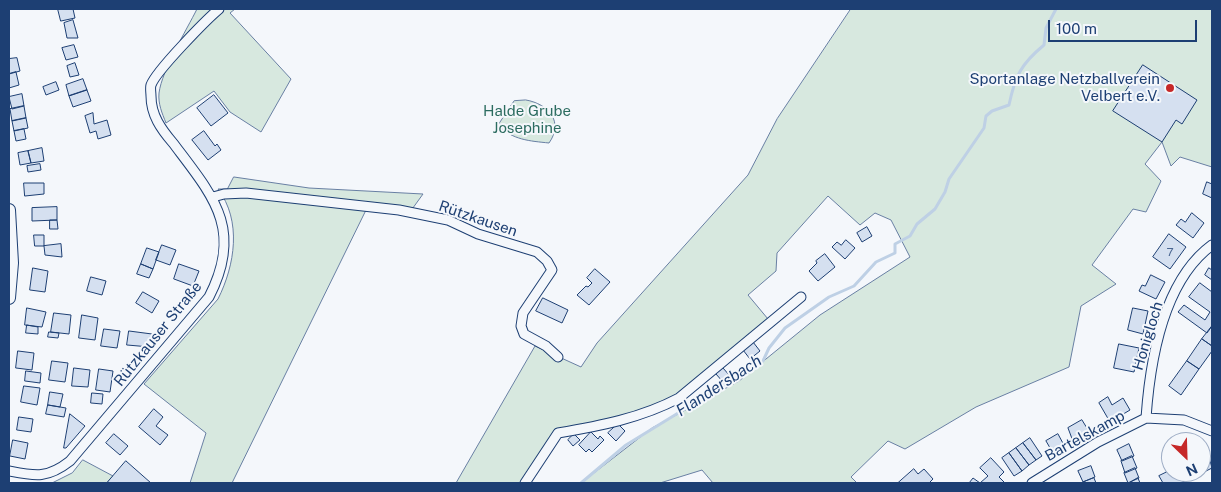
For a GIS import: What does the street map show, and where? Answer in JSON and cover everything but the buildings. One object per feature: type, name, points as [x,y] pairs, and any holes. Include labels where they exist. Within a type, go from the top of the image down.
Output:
[{"type":"street","name":"Rützkauser Straße","points":[[9,471],[38,476],[57,471],[70,460],[210,297],[220,276],[224,254],[220,216],[213,197],[159,126],[151,107],[150,85],[170,60],[219,9]]},
{"type":"street","name":"Rützkausen","points":[[213,197],[224,194],[246,193],[416,213],[448,220],[478,234],[537,252],[547,261],[552,270],[523,313],[521,326],[524,334],[546,346],[558,357]]},
{"type":"street","points":[[9,210],[12,263],[9,298]]},
{"type":"street","name":"Honigloch","points":[[1146,418],[1149,379],[1165,317],[1180,285],[1198,255],[1212,245]]},
{"type":"street","points":[[525,483],[558,433],[635,416],[657,409],[679,398],[801,297]]},
{"type":"street","name":"Bartelskamp","points":[[1032,483],[1098,442],[1146,418],[1184,420],[1212,431]]},
{"type":"green space","points":[[197,9],[235,9],[230,13],[291,79],[261,132],[230,112],[214,91],[166,123],[159,101],[161,84],[169,62]]},
{"type":"green space","points":[[851,9],[1212,9],[1212,167],[1180,157],[1171,166],[1162,142],[1145,164],[1161,181],[1146,212],[1133,209],[1092,265],[1116,284],[1081,306],[1069,367],[976,407],[905,449],[888,441],[851,477],[857,483],[713,483],[702,470],[660,483],[581,483],[652,428],[739,381],[820,315],[910,257],[891,220],[875,213],[860,225],[828,196],[777,253],[776,271],[748,295],[768,319],[671,400],[616,418],[561,430],[523,483],[456,483],[535,346],[581,367],[597,343],[748,175],[777,119]]},
{"type":"green space","name":"Halde Grube Josephine","points":[[526,100],[541,105],[552,115],[555,128],[549,143],[515,137],[498,125],[514,101]]},
{"type":"green space","points":[[234,177],[309,188],[423,194],[410,212],[367,208],[232,483],[190,483],[206,433],[144,384],[218,299],[224,286],[232,258],[233,229],[231,215],[218,189],[227,189]]},
{"type":"green space","points":[[83,460],[113,476],[107,483],[52,483],[72,473]]},
{"type":"waterway","name":"Flandersbach","points":[[581,483],[626,445],[763,361],[769,348],[785,328],[829,297],[854,286],[876,262],[895,253],[895,244],[910,236],[917,224],[935,209],[945,192],[949,179],[984,128],[986,116],[992,111],[1009,105],[1020,71],[1044,45],[1046,28],[1056,9]]},
{"type":"place","name":"Sportanlage Netzballverein Velbert e.V.","points":[[1170,88]]}]
